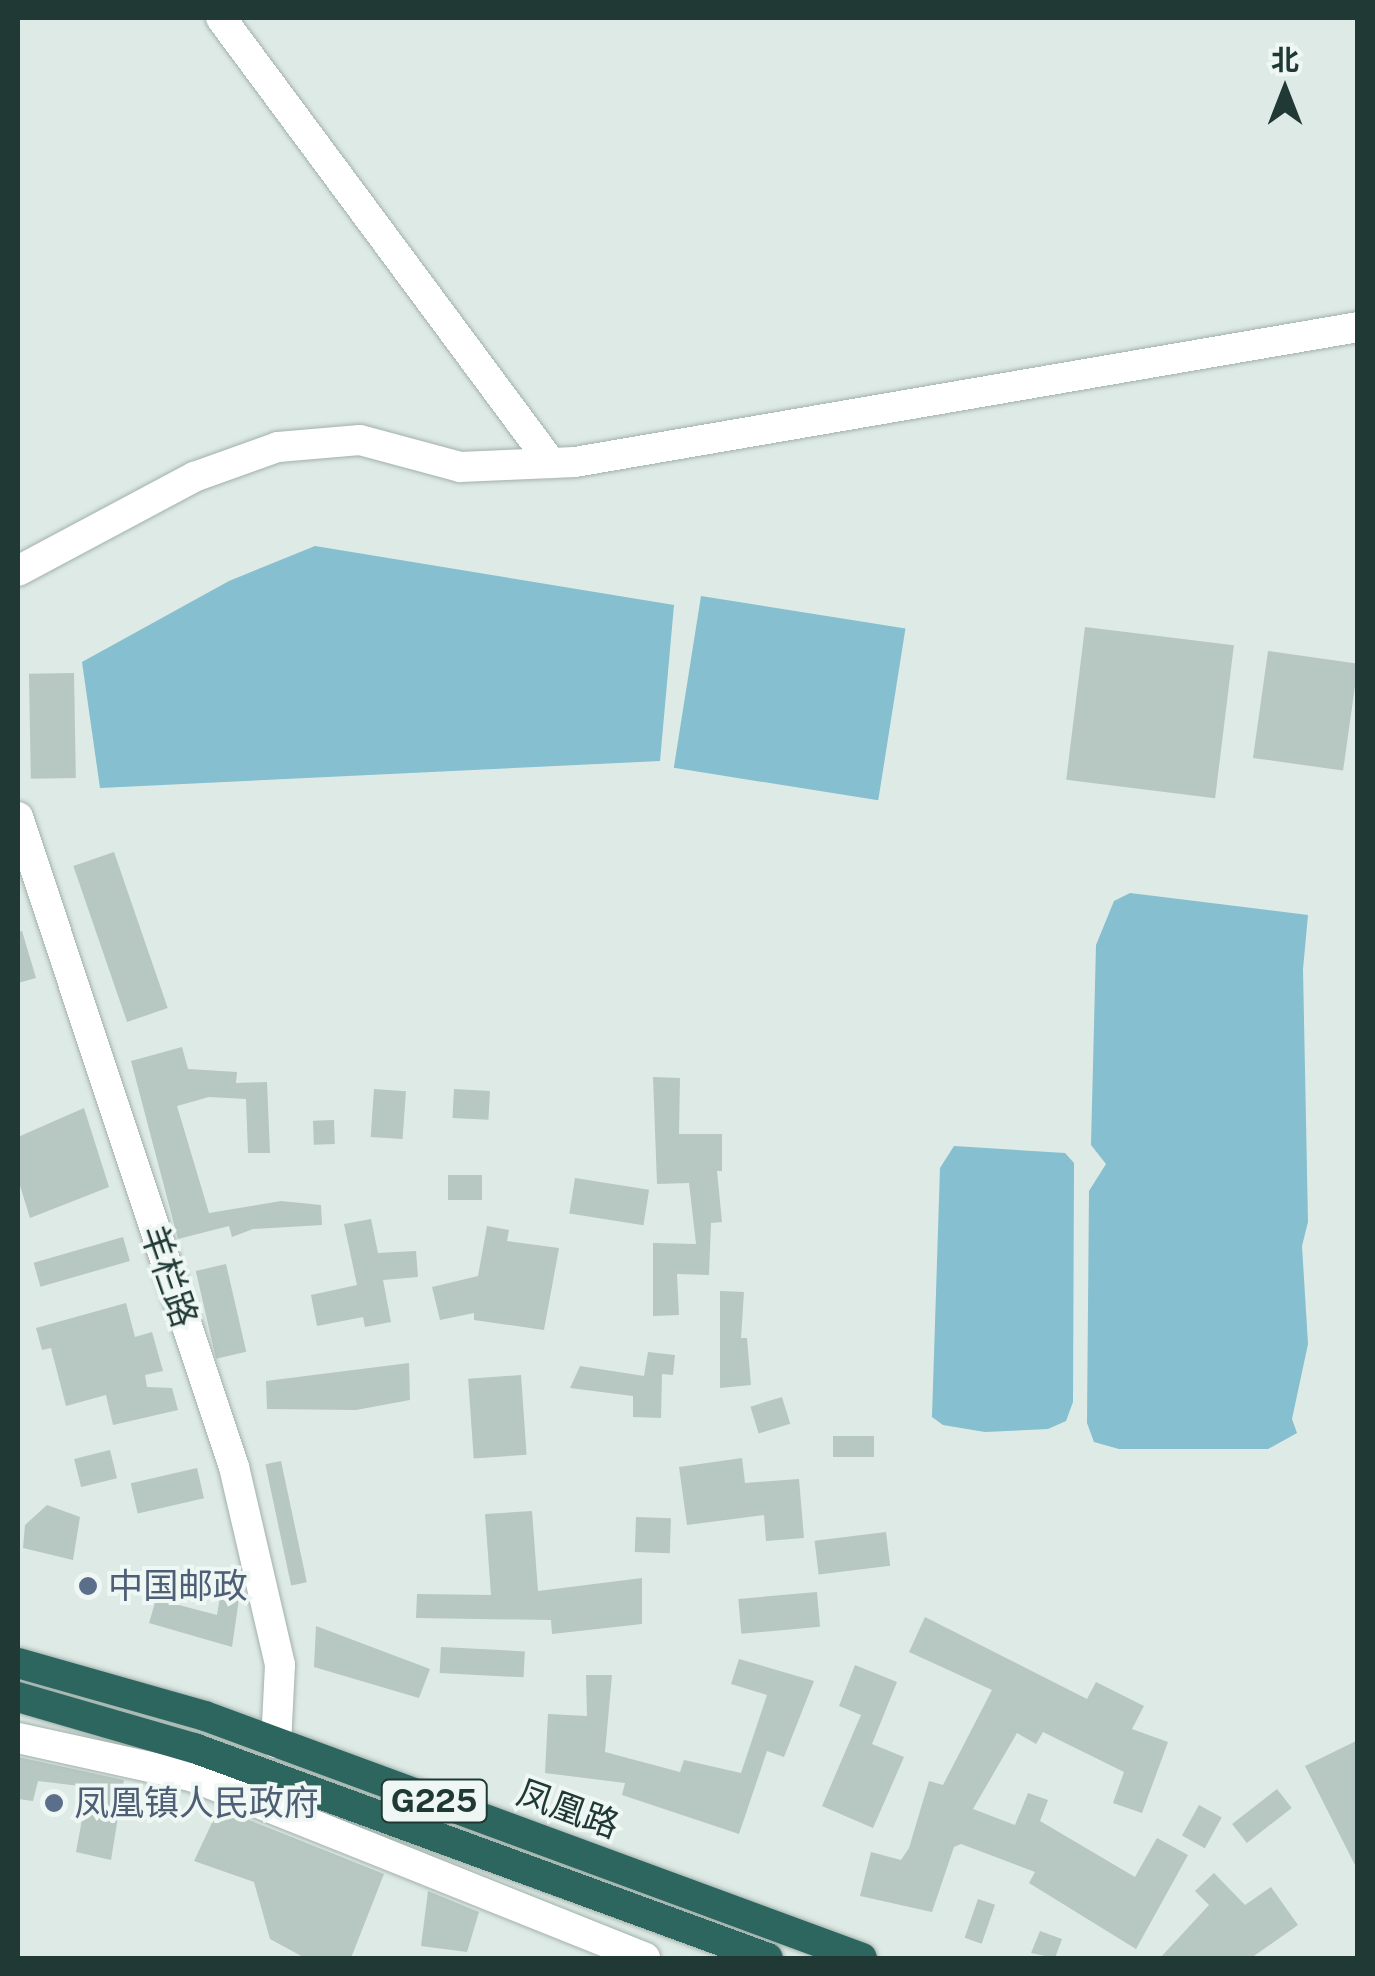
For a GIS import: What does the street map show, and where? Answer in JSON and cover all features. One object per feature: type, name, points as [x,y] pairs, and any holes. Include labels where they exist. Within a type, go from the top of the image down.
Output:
[{"type":"highway","name":"凤凰路","points":[[18,1663],[276,1742],[862,1958]]},
{"type":"highway","name":"凤凰路","points":[[18,1697],[194,1748],[757,1957]]},
{"type":"street","points":[[221,18],[551,463]]},
{"type":"street","points":[[18,571],[194,477],[278,447],[360,440],[460,467],[551,463],[1358,326]]},
{"type":"street","name":"羊栏路","points":[[18,817],[234,1467],[280,1665],[276,1742]]},
{"type":"street","points":[[18,1738],[191,1776],[645,1958]]},
{"type":"water","points":[[315,546],[674,605],[660,761],[100,788],[82,662],[229,581]]},
{"type":"water","points":[[701,596],[905,628],[878,800],[674,768]]},
{"type":"water","points":[[1130,893],[1308,915],[1303,969],[1308,1222],[1302,1246],[1308,1344],[1292,1419],[1297,1433],[1268,1449],[1119,1449],[1094,1442],[1087,1423],[1089,1191],[1106,1164],[1091,1145],[1096,945],[1114,901]]},
{"type":"water","points":[[954,1146],[1065,1153],[1074,1163],[1073,1402],[1066,1421],[1048,1429],[985,1432],[943,1425],[932,1417],[940,1168]]},
{"type":"building","points":[[1085,627],[1234,645],[1215,798],[1066,780]]},
{"type":"building","points":[[1268,651],[1358,664],[1343,771],[1253,758]]},
{"type":"building","points":[[74,673],[76,778],[31,779],[29,674]]},
{"type":"building","points":[[114,852],[168,1008],[127,1022],[73,866]]},
{"type":"building","points":[[22,931],[36,978],[18,983],[18,932]]},
{"type":"building","points":[[182,1047],[188,1069],[237,1072],[236,1083],[267,1082],[270,1153],[248,1153],[246,1099],[209,1097],[177,1106],[209,1213],[281,1201],[321,1205],[322,1225],[253,1229],[232,1237],[229,1226],[178,1239],[131,1061]]},
{"type":"building","points":[[653,1077],[680,1078],[679,1134],[722,1134],[722,1171],[717,1171],[722,1222],[711,1223],[709,1275],[677,1274],[679,1315],[653,1316],[653,1243],[696,1244],[689,1183],[657,1184]]},
{"type":"building","points":[[374,1089],[406,1091],[403,1139],[371,1137]]},
{"type":"building","points":[[454,1089],[490,1091],[488,1120],[452,1118]]},
{"type":"building","points":[[84,1108],[109,1187],[30,1218],[18,1179],[18,1137]]},
{"type":"building","points":[[334,1120],[335,1144],[314,1145],[313,1121]]},
{"type":"building","points":[[448,1175],[482,1175],[482,1200],[448,1200]]},
{"type":"building","points":[[575,1178],[649,1190],[643,1225],[569,1214]]},
{"type":"building","points":[[371,1219],[378,1253],[416,1251],[418,1277],[383,1280],[391,1322],[365,1327],[363,1317],[317,1326],[311,1295],[357,1285],[344,1224]]},
{"type":"building","points":[[487,1226],[509,1230],[507,1241],[559,1248],[544,1330],[474,1320],[474,1313],[440,1320],[432,1287],[478,1276]]},
{"type":"building","points":[[123,1237],[130,1261],[40,1287],[34,1263]]},
{"type":"building","points":[[226,1264],[246,1352],[216,1359],[196,1271]]},
{"type":"building","points":[[720,1291],[744,1292],[741,1338],[747,1338],[751,1385],[720,1388]]},
{"type":"building","points":[[126,1303],[135,1337],[152,1332],[163,1371],[145,1375],[147,1387],[172,1388],[178,1410],[113,1425],[106,1395],[66,1406],[51,1348],[42,1350],[36,1328]]},
{"type":"building","points":[[648,1352],[675,1355],[673,1375],[662,1374],[661,1418],[633,1417],[633,1396],[570,1388],[580,1366],[644,1376]]},
{"type":"building","points":[[409,1363],[410,1400],[356,1410],[267,1409],[266,1381]]},
{"type":"building","points":[[521,1375],[527,1455],[474,1459],[468,1379]]},
{"type":"building","points":[[782,1397],[790,1424],[759,1433],[750,1407]]},
{"type":"building","points":[[833,1436],[874,1436],[874,1457],[833,1457]]},
{"type":"building","points":[[110,1450],[117,1478],[81,1487],[74,1459]]},
{"type":"building","points":[[742,1458],[745,1483],[799,1479],[804,1538],[766,1541],[764,1515],[687,1525],[679,1467]]},
{"type":"building","points":[[281,1461],[307,1582],[291,1586],[265,1464]]},
{"type":"building","points":[[197,1468],[204,1498],[138,1514],[131,1483]]},
{"type":"building","points":[[47,1505],[80,1517],[73,1560],[23,1548],[25,1525]]},
{"type":"building","points":[[532,1511],[538,1591],[642,1578],[642,1624],[552,1634],[551,1620],[416,1618],[417,1594],[491,1595],[485,1514]]},
{"type":"building","points":[[636,1517],[671,1518],[670,1553],[635,1552]]},
{"type":"building","points":[[886,1532],[890,1566],[819,1575],[815,1541]]},
{"type":"building","points":[[817,1592],[820,1627],[741,1634],[738,1599]]},
{"type":"building","points":[[220,1596],[239,1599],[232,1647],[149,1623],[156,1599],[217,1615]]},
{"type":"building","points":[[925,1617],[1087,1699],[1096,1682],[1144,1706],[1132,1729],[1168,1742],[1142,1813],[1113,1803],[1124,1772],[1043,1732],[1036,1744],[1017,1733],[973,1809],[1015,1825],[1028,1793],[1048,1800],[1040,1821],[1135,1877],[1157,1838],[1188,1855],[1136,1949],[1029,1883],[1035,1872],[961,1844],[954,1847],[932,1912],[860,1896],[871,1852],[901,1860],[909,1848],[929,1781],[943,1785],[992,1690],[909,1652]]},
{"type":"building","points":[[316,1626],[430,1669],[419,1698],[314,1667]]},
{"type":"building","points":[[441,1647],[525,1651],[524,1677],[440,1673]]},
{"type":"building","points":[[739,1659],[814,1681],[784,1757],[767,1751],[739,1834],[622,1795],[625,1783],[545,1773],[548,1714],[587,1716],[586,1675],[612,1675],[605,1752],[680,1772],[684,1760],[741,1773],[767,1695],[731,1684]]},
{"type":"building","points":[[855,1665],[897,1682],[872,1744],[904,1757],[873,1828],[822,1806],[861,1715],[839,1706]]},
{"type":"building","points":[[1358,1740],[1358,1871],[1305,1766]]},
{"type":"building","points":[[18,1757],[124,1780],[111,1860],[76,1852],[88,1787],[38,1781],[33,1801],[18,1799]]},
{"type":"building","points":[[1277,1789],[1292,1808],[1247,1843],[1232,1824]]},
{"type":"building","points":[[1199,1805],[1222,1818],[1205,1848],[1182,1836]]},
{"type":"building","points":[[219,1808],[384,1874],[351,1958],[305,1958],[270,1939],[254,1882],[194,1861]]},
{"type":"building","points":[[1214,1873],[1245,1905],[1271,1887],[1298,1925],[1251,1958],[1160,1958],[1209,1905],[1195,1891]]},
{"type":"building","points":[[428,1891],[479,1912],[467,1952],[421,1946]]},
{"type":"building","points":[[978,1899],[995,1905],[982,1944],[965,1938]]},
{"type":"building","points":[[1040,1931],[1062,1939],[1055,1958],[1031,1953]]},
{"type":"place","name":"中国邮政","points":[[88,1586]]},
{"type":"place","name":"凤凰镇人民政府","points":[[54,1803]]}]
